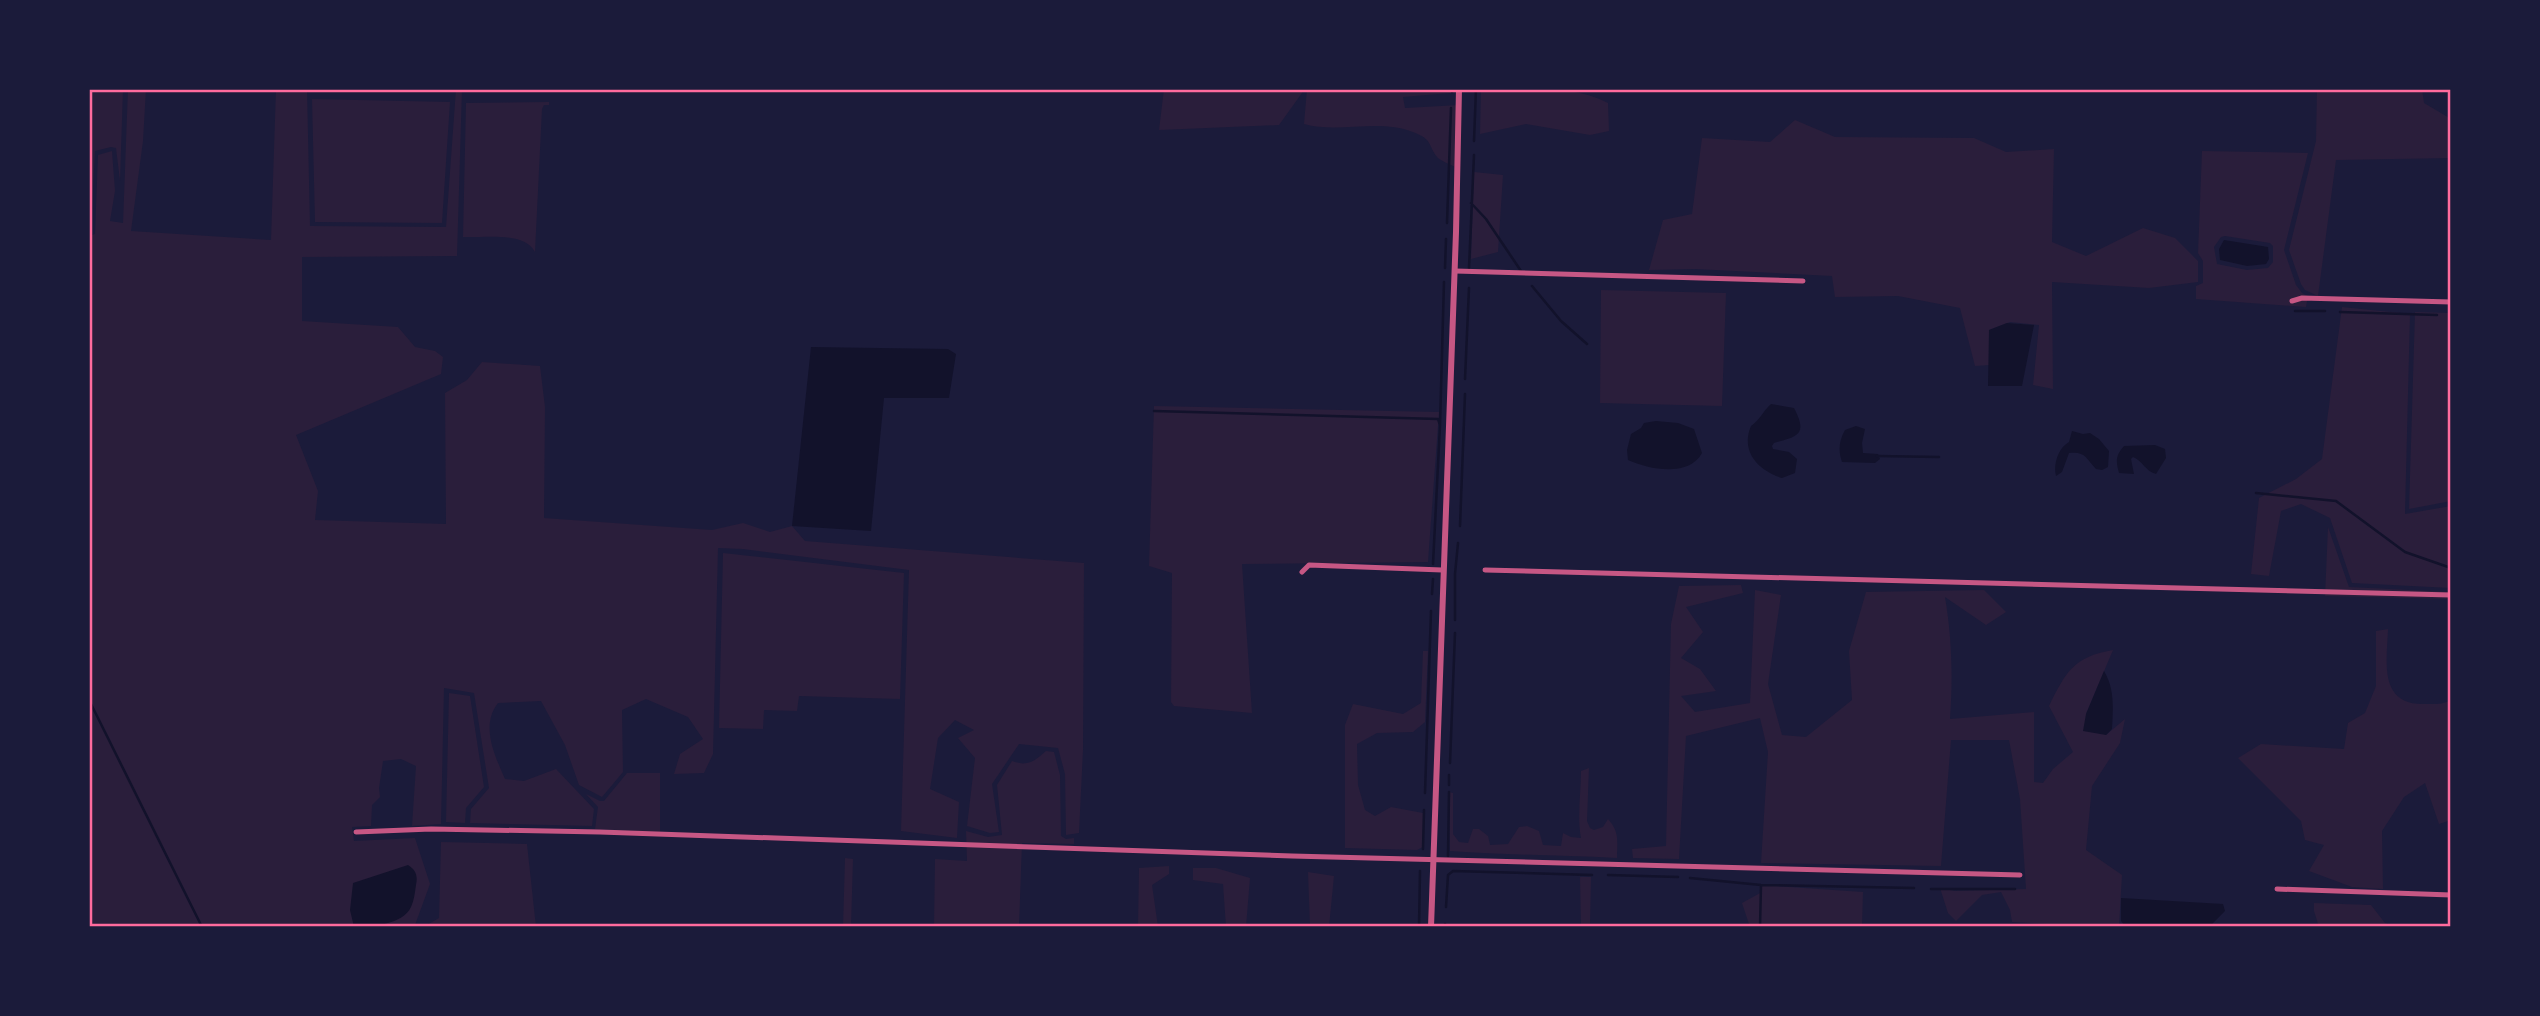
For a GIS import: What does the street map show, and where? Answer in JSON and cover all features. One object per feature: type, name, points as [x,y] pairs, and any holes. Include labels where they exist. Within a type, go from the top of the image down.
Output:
[{"type":"street","points":[[1431,927],[1459,89]]},
{"type":"street","points":[[1455,271],[1802,281]]},
{"type":"street","points":[[2292,301],[2302,298],[2451,302]]},
{"type":"street","points":[[1302,572],[1310,565],[1442,570]]},
{"type":"street","points":[[1485,570],[2451,596]]},
{"type":"street","points":[[356,832],[431,829],[587,832],[1433,860],[2020,875]]},
{"type":"street","points":[[2277,889],[2451,895]]},
{"type":"shaded area","points":[[1546,88],[1578,92],[1608,103],[1609,131],[1590,135],[1526,124],[1480,134],[1481,89]]},
{"type":"shaded area","points":[[89,89],[123,89],[120,181],[116,148],[95,151],[91,228]]},
{"type":"shaded area","points":[[128,89],[146,89],[143,141],[131,231],[271,240],[276,89],[307,89],[310,226],[446,227],[456,89],[462,89],[457,256],[302,257],[302,321],[398,327],[415,347],[435,351],[443,357],[441,374],[296,435],[318,491],[315,520],[446,524],[445,393],[467,380],[482,362],[540,366],[545,407],[544,518],[712,530],[743,523],[770,532],[792,526],[805,541],[1084,563],[1083,750],[1079,833],[1066,835],[1065,774],[1058,748],[1019,744],[992,784],[999,832],[990,833],[967,826],[975,758],[958,738],[974,730],[955,720],[938,738],[930,789],[959,802],[957,838],[901,831],[909,570],[718,548],[713,754],[704,773],[674,774],[680,754],[703,739],[688,717],[646,699],[622,710],[623,772],[602,797],[579,785],[565,745],[541,701],[498,703],[490,721],[490,731],[494,751],[505,779],[524,781],[556,769],[594,809],[592,826],[470,823],[471,809],[489,788],[474,693],[444,688],[441,824],[412,826],[416,766],[401,759],[383,761],[380,797],[372,805],[371,826],[352,827],[354,841],[415,838],[430,884],[415,925],[427,925],[439,918],[441,842],[527,844],[536,927],[89,927],[89,236],[95,234],[98,155],[112,151],[115,191],[110,221],[123,223]]},
{"type":"shaded area","points":[[1164,89],[1302,89],[1302,93],[1279,125],[1159,130]]},
{"type":"shaded area","points":[[1307,89],[1451,89],[1451,93],[1403,97],[1405,108],[1459,105],[1457,168],[1438,158],[1424,138],[1400,128],[1331,128],[1304,124]]},
{"type":"shaded area","points":[[2317,89],[2422,89],[2424,103],[2451,119],[2451,158],[2336,160],[2318,296],[2305,290],[2301,284],[2289,250],[2316,141]]},
{"type":"shaded area","points":[[312,99],[450,102],[442,223],[315,222]]},
{"type":"shaded area","points":[[549,102],[549,105],[544,105],[542,109],[535,252],[530,245],[513,238],[463,237],[466,103]]},
{"type":"shaded area","points":[[1795,120],[1835,137],[1974,138],[2006,152],[2054,149],[2052,242],[2086,256],[2143,228],[2175,238],[2198,261],[2198,282],[2149,288],[2052,282],[2053,389],[2033,385],[2039,325],[2010,322],[1989,330],[1990,365],[1975,366],[1960,308],[1898,296],[1835,297],[1832,276],[1695,269],[1649,270],[1663,220],[1692,214],[1702,138],[1770,142]]},
{"type":"shaded area","points":[[2202,151],[2308,153],[2284,250],[2296,285],[2308,296],[2306,307],[2196,299],[2196,286],[2203,283],[2203,261],[2198,253]],"holes":[[[2221,237],[2270,243],[2273,246],[2273,262],[2268,268],[2247,270],[2217,264],[2214,247]]]},
{"type":"shaded area","points":[[1474,172],[1503,175],[1498,252],[1471,259]]},
{"type":"shaded area","points":[[2224,240],[2268,247],[2269,259],[2266,264],[2247,266],[2220,260],[2219,249]]},
{"type":"shaded area","points":[[1601,290],[1726,293],[1722,406],[1600,403]]},
{"type":"shaded area","points":[[2342,307],[2410,314],[2405,514],[2451,506],[2451,588],[2352,583],[2330,518],[2301,504],[2281,511],[2269,576],[2251,574],[2259,498],[2296,479],[2322,459]]},
{"type":"shaded area","points":[[2415,312],[2451,313],[2451,501],[2409,509]]},
{"type":"shaded area","points":[[2007,323],[2034,325],[2022,386],[1988,386],[1989,330]]},
{"type":"shaded area","points":[[811,347],[948,349],[956,354],[949,398],[884,398],[871,531],[792,526]]},
{"type":"shaded area","points":[[1771,404],[1794,408],[1800,424],[1795,436],[1772,446],[1773,449],[1789,452],[1797,459],[1795,473],[1782,478],[1759,465],[1748,444],[1751,426]]},
{"type":"shaded area","points":[[1154,406],[1439,412],[1428,562],[1242,564],[1252,713],[1174,706],[1171,702],[1172,573],[1149,566]]},
{"type":"shaded area","points":[[1644,423],[1678,423],[1694,429],[1702,453],[1696,461],[1679,468],[1658,469],[1628,460],[1627,450],[1631,434]]},
{"type":"shaded area","points":[[1856,426],[1865,429],[1863,453],[1878,454],[1880,459],[1875,463],[1842,462],[1841,438],[1845,430]]},
{"type":"shaded area","points":[[2072,431],[2090,433],[2099,439],[2109,451],[2108,467],[2096,469],[2082,454],[2069,453],[2062,472],[2056,476],[2057,457],[2069,442]]},
{"type":"shaded area","points":[[2155,445],[2165,449],[2166,458],[2156,474],[2133,457],[2131,459],[2134,474],[2119,473],[2117,459],[2124,446]]},
{"type":"shaded area","points":[[2328,527],[2349,587],[2451,592],[2451,599],[2325,596]]},
{"type":"shaded area","points":[[723,553],[904,573],[900,699],[799,696],[797,711],[764,710],[763,729],[719,728]]},
{"type":"shaded area","points":[[1741,585],[1743,593],[1686,607],[1703,632],[1681,658],[1700,669],[1716,691],[1681,696],[1695,712],[1750,703],[1755,590],[1781,595],[1768,684],[1782,735],[1806,737],[1852,700],[1849,651],[1866,592],[1984,590],[2006,612],[1986,625],[1945,597],[1951,658],[1950,719],[2034,712],[2034,782],[2043,783],[2053,769],[2073,752],[2049,706],[2066,675],[2089,657],[2113,650],[2086,714],[2106,735],[2125,719],[2120,743],[2092,786],[2086,850],[2122,875],[2119,927],[2054,927],[2047,924],[2012,922],[2010,910],[2001,892],[1982,895],[1956,921],[1948,913],[1940,888],[1955,891],[2026,889],[2020,799],[2009,740],[1951,740],[1941,866],[1761,863],[1768,752],[1760,718],[1686,736],[1679,859],[1633,858],[1632,849],[1666,846],[1671,624],[1679,586]]},
{"type":"shaded area","points":[[2388,629],[2388,678],[2398,697],[2423,704],[2451,700],[2451,820],[2439,824],[2425,783],[2404,797],[2382,831],[2383,889],[2352,887],[2309,871],[2324,845],[2305,840],[2301,821],[2238,758],[2261,744],[2344,749],[2348,723],[2365,713],[2376,686],[2376,631]]},
{"type":"shaded area","points":[[1423,651],[1428,651],[1425,722],[1413,732],[1377,733],[1357,744],[1358,785],[1365,810],[1375,816],[1391,807],[1423,813],[1423,847],[1417,850],[1345,848],[1345,725],[1353,704],[1403,714],[1421,703]]},
{"type":"shaded area","points":[[2104,671],[2112,692],[2113,707],[2112,729],[2106,735],[2083,731],[2086,714]]},
{"type":"shaded area","points":[[449,693],[470,696],[484,787],[466,808],[465,823],[446,822]]},
{"type":"shaded area","points":[[1046,751],[1054,752],[1060,775],[1061,836],[1066,839],[1074,838],[1074,844],[1022,843],[1019,927],[934,927],[935,859],[967,861],[966,831],[988,837],[1002,835],[997,785],[1012,761],[1030,762]]},
{"type":"shaded area","points":[[1589,768],[1587,821],[1594,830],[1603,827],[1608,819],[1616,833],[1617,858],[1450,851],[1449,792],[1453,793],[1453,834],[1459,842],[1468,843],[1473,829],[1479,829],[1488,836],[1490,845],[1508,844],[1519,827],[1527,826],[1539,831],[1543,845],[1561,846],[1563,833],[1581,838],[1581,771]]},
{"type":"shaded area","points":[[627,773],[660,773],[660,832],[595,829],[598,807],[586,794],[604,801]]},
{"type":"shaded area","points":[[845,858],[853,859],[851,927],[843,927]]},
{"type":"shaded area","points":[[408,865],[415,871],[417,879],[413,902],[407,913],[386,924],[354,927],[350,910],[353,883]]},
{"type":"shaded area","points":[[1169,866],[1169,874],[1152,885],[1158,927],[1138,927],[1139,868]]},
{"type":"shaded area","points":[[1193,868],[1216,868],[1250,878],[1246,927],[1226,927],[1223,884],[1193,880]]},
{"type":"shaded area","points":[[1308,872],[1334,876],[1329,927],[1310,927]]},
{"type":"shaded area","points":[[1580,877],[1591,877],[1590,927],[1581,927]]},
{"type":"shaded area","points":[[1761,885],[1863,892],[1862,927],[1750,927],[1742,903],[1762,892]]},
{"type":"shaded area","points":[[2121,898],[2223,904],[2225,911],[2205,927],[2126,927],[2121,921]]},
{"type":"shaded area","points":[[2314,903],[2371,905],[2385,923],[2394,927],[2319,927]]},
{"type":"waterway","points":[[1474,141],[1476,89]]},
{"type":"waterway","points":[[1447,223],[1451,108]]},
{"type":"waterway","points":[[1469,268],[1474,155]]},
{"type":"waterway","points":[[1471,203],[1486,219],[1521,271]]},
{"type":"waterway","points":[[1445,268],[1446,239]]},
{"type":"waterway","points":[[1433,564],[1444,282]]},
{"type":"waterway","points":[[1532,286],[1561,321],[1587,344]]},
{"type":"waterway","points":[[1465,379],[1469,288]]},
{"type":"waterway","points":[[2295,311],[2325,311]]},
{"type":"waterway","points":[[2340,312],[2437,315]]},
{"type":"waterway","points":[[1460,526],[1465,394]]},
{"type":"waterway","points":[[1154,411],[1438,419],[1440,425]]},
{"type":"waterway","points":[[1877,456],[1939,457]]},
{"type":"waterway","points":[[2256,493],[2336,501],[2405,552],[2451,568]]},
{"type":"waterway","points":[[1455,620],[1458,543]]},
{"type":"waterway","points":[[1432,594],[1433,579]]},
{"type":"waterway","points":[[1425,793],[1431,611]]},
{"type":"waterway","points":[[1450,763],[1455,633]]},
{"type":"waterway","points":[[89,700],[202,927]]},
{"type":"waterway","points":[[1449,775],[1449,785]]},
{"type":"waterway","points":[[1448,856],[1449,792],[1449,797]]},
{"type":"waterway","points":[[1423,849],[1424,810]]},
{"type":"waterway","points":[[1419,927],[1420,871]]},
{"type":"waterway","points":[[1446,907],[1448,875],[1453,871],[1592,875]]},
{"type":"waterway","points":[[1608,875],[1678,877]]},
{"type":"waterway","points":[[1690,878],[1761,885],[1914,888]]},
{"type":"waterway","points":[[1760,927],[1761,885]]},
{"type":"waterway","points":[[1931,889],[2015,889]]}]
